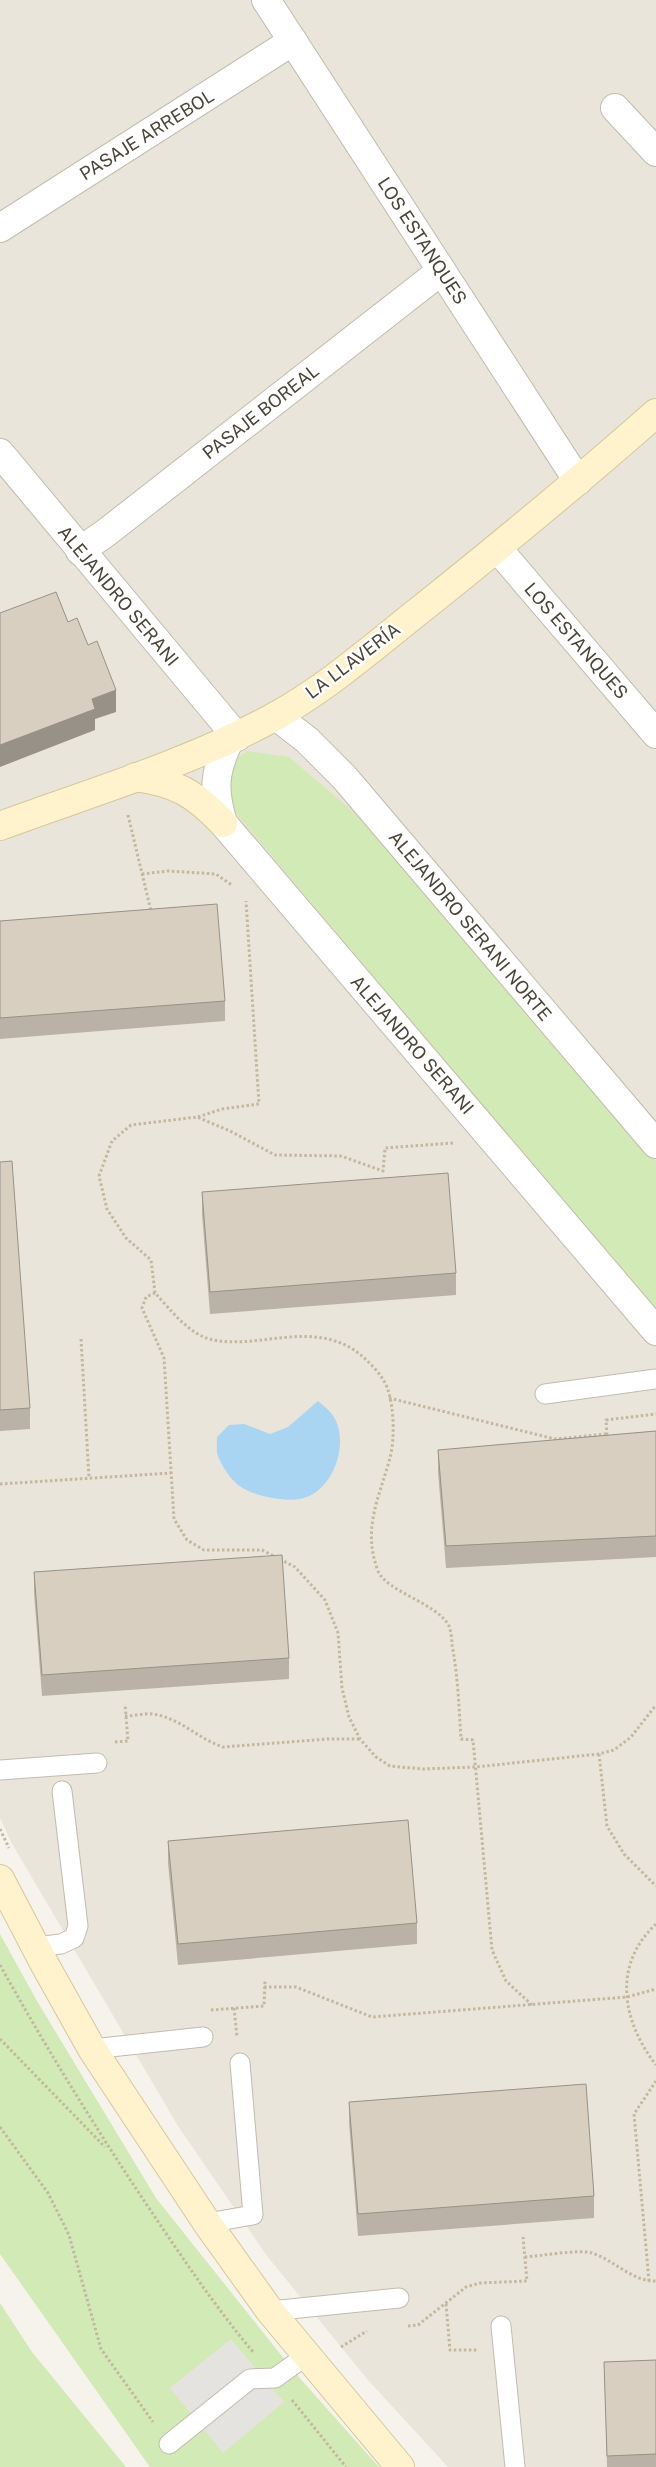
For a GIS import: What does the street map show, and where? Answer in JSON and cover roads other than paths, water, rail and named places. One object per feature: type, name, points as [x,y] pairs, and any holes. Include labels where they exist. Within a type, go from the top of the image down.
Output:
[{"type":"street","name":"LOS ESTANQUES","points":[[266,0],[578,481]]},
{"type":"street","name":"PASAJE ARREBOL","points":[[0,228],[293,41]]},
{"type":"street","points":[[615,108],[656,152]]},
{"type":"street","name":"PASAJE BOREAL","points":[[80,551],[107,532],[441,271]]},
{"type":"street","name":"LA LLAVERÍA","points":[[0,826],[233,739],[276,716],[343,671],[653,422]]},
{"type":"street","name":"ALEJANDRO SERANI","points":[[0,453],[233,739],[219,762],[216,781],[217,802],[223,823],[656,1331]]},
{"type":"street","name":"LOS ESTANQUES","points":[[497,548],[656,734]]},
{"type":"street","name":"ALEJANDRO SERANI NORTE","points":[[276,716],[306,740],[344,777],[656,1144]]},
{"type":"street","points":[[127,780],[159,780],[184,789],[205,804],[223,823]]},
{"type":"street","points":[[0,1879],[35,1947],[92,2048],[207,2223],[270,2311],[400,2467]]},
{"type":"lane","points":[[545,1394],[656,1379]]},
{"type":"lane","points":[[0,1770],[96,1763]]},
{"type":"lane","points":[[35,1947],[61,1944],[74,1938],[78,1926],[62,1791]]},
{"type":"lane","points":[[92,2048],[203,2037]]},
{"type":"lane","points":[[207,2223],[253,2214],[240,2063]]},
{"type":"lane","points":[[270,2311],[398,2298]]},
{"type":"lane","points":[[501,2326],[515,2467]]},
{"type":"lane","points":[[169,2444],[250,2379],[275,2378],[307,2355]]},
{"type":"water","points":[[318,1401],[336,1421],[340,1444],[334,1468],[329,1479],[321,1488],[311,1495],[293,1500],[256,1494],[240,1487],[221,1463],[218,1456],[217,1437],[229,1425],[244,1424],[270,1434],[288,1427]]}]
